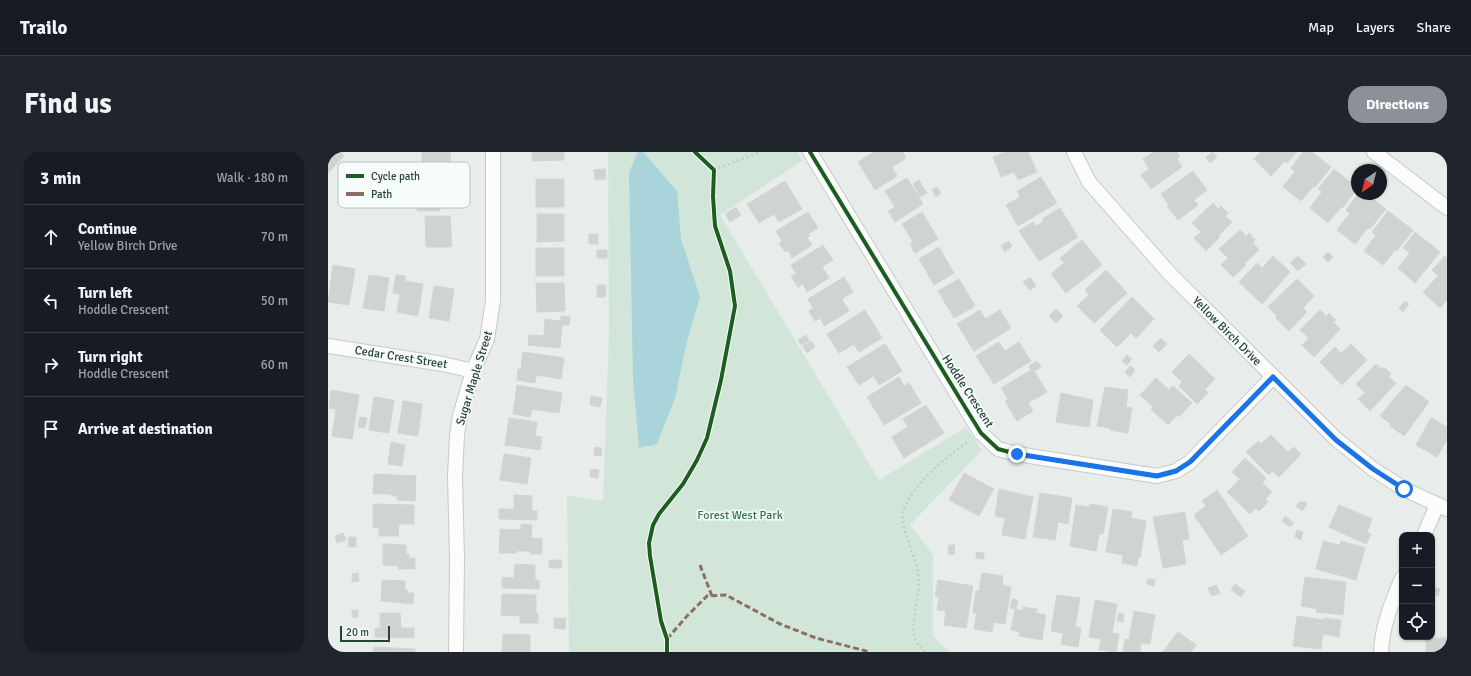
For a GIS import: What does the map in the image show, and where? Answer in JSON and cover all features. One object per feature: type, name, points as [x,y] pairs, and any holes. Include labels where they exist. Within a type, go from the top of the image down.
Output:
[{"type":"street","name":"Sugar Maple Street","points":[[456,652],[457,435],[460,416],[473,371],[487,339],[493,301],[493,152]]},
{"type":"street","name":"Hoddle Crescent","points":[[810,152],[981,433],[998,449],[1017,454],[1157,476],[1176,471],[1190,462],[1273,377]]},
{"type":"street","name":"Yellow Birch Drive","points":[[1074,152],[1089,182],[1170,274],[1336,440],[1373,469],[1404,489],[1442,507]]},
{"type":"street","points":[[1374,152],[1447,208]]},
{"type":"street","name":"Cedar Crest Street","points":[[328,346],[442,364],[473,371]]},
{"type":"street","points":[[1426,532],[1442,507]]},
{"type":"street","points":[[1381,652],[1382,634],[1399,586]]},
{"type":"path","points":[[714,170],[760,152]]},
{"type":"path","points":[[924,652],[918,645],[914,635],[918,575],[915,558],[902,518],[903,511],[914,491],[923,480],[955,451],[969,441]]},
{"type":"green space","name":"Forest West Park","points":[[608,152],[797,152],[802,161],[720,215],[879,480],[966,427],[982,450],[910,525],[933,555],[933,636],[949,652],[569,652],[567,495],[603,501],[609,332]]},
{"type":"water","points":[[638,152],[643,152],[677,191],[681,239],[700,297],[686,345],[675,398],[657,444],[639,448],[633,380],[629,172]]},
{"type":"building","points":[[328,152],[340,152],[344,156],[328,173]]},
{"type":"building","points":[[422,152],[450,152],[450,162],[422,162]]},
{"type":"building","points":[[532,152],[564,152],[564,160],[532,161]]},
{"type":"building","points":[[874,152],[903,152],[906,158],[892,167],[897,176],[875,190],[858,162]]},
{"type":"building","points":[[1005,152],[1028,152],[1037,172],[1018,180],[1014,172],[1001,177],[993,157]]},
{"type":"building","points":[[1154,152],[1177,152],[1180,157],[1177,159],[1182,167],[1151,189],[1141,175],[1149,169],[1143,159]]},
{"type":"building","points":[[1213,152],[1217,157],[1210,163],[1206,157]]},
{"type":"building","points":[[1261,152],[1297,152],[1287,163],[1285,161],[1271,176],[1254,159]]},
{"type":"building","points":[[1303,152],[1312,152],[1331,167],[1315,187],[1314,186],[1301,201],[1283,187],[1295,171],[1291,168]]},
{"type":"building","points":[[605,169],[606,179],[595,180],[594,170]]},
{"type":"building","points":[[1334,169],[1351,182],[1351,197],[1328,223],[1310,208],[1322,192],[1318,189]]},
{"type":"building","points":[[1193,171],[1207,190],[1194,200],[1198,205],[1178,220],[1167,206],[1169,205],[1161,194]]},
{"type":"building","points":[[1041,177],[1057,203],[1018,226],[1006,205],[1020,197],[1017,191]]},
{"type":"building","points":[[907,178],[923,204],[895,222],[888,211],[895,207],[885,191]]},
{"type":"building","points":[[536,179],[564,179],[564,207],[536,207]]},
{"type":"building","points":[[919,180],[927,193],[920,197],[913,184]]},
{"type":"building","points":[[785,181],[802,209],[779,222],[774,214],[759,223],[747,204]]},
{"type":"building","points":[[937,187],[941,193],[936,197],[932,190]]},
{"type":"building","points":[[1354,200],[1375,200],[1386,209],[1370,229],[1368,228],[1355,244],[1337,230],[1350,213],[1346,210]]},
{"type":"building","points":[[1213,203],[1218,209],[1221,206],[1228,213],[1225,216],[1232,222],[1206,251],[1194,238],[1201,232],[1192,223]]},
{"type":"building","points":[[736,207],[741,215],[730,222],[725,214]]},
{"type":"building","points":[[417,208],[440,208],[440,211],[417,211]]},
{"type":"building","points":[[1060,208],[1078,237],[1039,261],[1019,231],[1033,222],[1036,226],[1043,222],[1042,219]]},
{"type":"building","points":[[1388,211],[1413,230],[1397,251],[1395,250],[1383,265],[1364,251],[1376,235],[1372,232]]},
{"type":"building","points":[[808,212],[818,228],[808,234],[810,236],[807,238],[812,245],[792,258],[788,250],[785,252],[779,243],[782,241],[776,231]]},
{"type":"building","points":[[922,212],[938,239],[915,253],[910,244],[913,242],[902,224]]},
{"type":"building","points":[[537,214],[564,214],[564,241],[537,242]]},
{"type":"building","points":[[425,216],[450,216],[452,247],[426,247]]},
{"type":"building","points":[[1240,230],[1246,236],[1249,233],[1255,240],[1253,243],[1259,250],[1233,277],[1221,265],[1228,258],[1219,249]]},
{"type":"building","points":[[1415,232],[1440,252],[1415,283],[1398,268],[1410,253],[1403,248]]},
{"type":"building","points":[[589,234],[598,234],[598,244],[589,244]]},
{"type":"building","points":[[1082,240],[1102,265],[1066,293],[1051,274],[1064,263],[1060,258]]},
{"type":"building","points":[[1009,241],[1012,246],[1005,252],[1001,246]]},
{"type":"building","points":[[823,245],[833,260],[822,267],[829,278],[807,292],[803,284],[798,287],[791,276],[796,274],[791,265]]},
{"type":"building","points":[[939,247],[954,273],[934,285],[919,259]]},
{"type":"building","points":[[536,248],[564,248],[564,276],[536,276]]},
{"type":"building","points":[[597,250],[607,250],[607,258],[597,258]]},
{"type":"building","points":[[1328,252],[1333,257],[1328,262],[1323,257]]},
{"type":"building","points":[[1273,256],[1290,272],[1262,304],[1239,282],[1257,263],[1262,268]]},
{"type":"building","points":[[1298,256],[1306,264],[1298,271],[1290,263]]},
{"type":"building","points":[[1445,256],[1447,258],[1447,300],[1440,308],[1423,292],[1438,276],[1432,270]]},
{"type":"building","points":[[333,265],[355,269],[349,305],[328,302]]},
{"type":"building","points":[[1106,270],[1127,293],[1094,323],[1077,306],[1089,295],[1085,290]]},
{"type":"building","points":[[369,275],[389,278],[384,311],[363,308]]},
{"type":"building","points":[[396,275],[405,276],[405,281],[423,284],[418,316],[397,312],[400,294],[393,293]]},
{"type":"building","points":[[844,277],[853,292],[842,299],[849,311],[824,326],[820,318],[815,321],[809,311],[813,308],[808,299]]},
{"type":"building","points":[[1030,277],[1036,286],[1030,290],[1023,282]]},
{"type":"building","points":[[959,279],[975,306],[954,318],[938,291]]},
{"type":"building","points":[[1297,279],[1314,296],[1303,308],[1307,312],[1289,331],[1276,318],[1277,316],[1268,307]]},
{"type":"building","points":[[536,283],[564,283],[565,311],[537,312]]},
{"type":"building","points":[[597,285],[606,285],[605,297],[597,297]]},
{"type":"building","points":[[434,286],[454,289],[449,321],[429,318]]},
{"type":"building","points":[[1132,297],[1154,319],[1136,338],[1131,333],[1117,347],[1100,330]]},
{"type":"building","points":[[1405,301],[1409,304],[1403,312],[1399,308]]},
{"type":"building","points":[[1056,309],[1063,316],[1056,323],[1049,316]]},
{"type":"building","points":[[865,310],[882,338],[859,352],[854,344],[839,353],[827,334]]},
{"type":"building","points":[[980,310],[985,319],[1000,310],[1011,328],[974,351],[957,324]]},
{"type":"building","points":[[1320,310],[1326,316],[1329,313],[1336,320],[1333,322],[1340,329],[1314,357],[1302,345],[1309,338],[1300,330]]},
{"type":"building","points":[[561,316],[570,317],[569,325],[562,325],[560,348],[528,345],[529,335],[544,336],[545,319],[561,321]]},
{"type":"building","points":[[806,335],[809,341],[801,345],[798,340]]},
{"type":"building","points":[[1161,338],[1167,344],[1159,352],[1153,346]]},
{"type":"building","points":[[811,341],[815,347],[807,353],[803,346]]},
{"type":"building","points":[[999,342],[1005,351],[1019,342],[1031,361],[994,384],[976,356]]},
{"type":"building","points":[[885,344],[902,371],[879,385],[874,376],[859,385],[847,367]]},
{"type":"building","points":[[1351,344],[1367,360],[1342,385],[1320,362],[1335,347],[1341,353]]},
{"type":"building","points":[[523,352],[564,358],[561,379],[536,375],[535,383],[517,380],[518,369],[521,369]]},
{"type":"building","points":[[1189,354],[1215,379],[1205,389],[1208,393],[1197,404],[1179,386],[1182,382],[1172,372]]},
{"type":"building","points":[[1127,355],[1132,359],[1127,365],[1122,361]]},
{"type":"building","points":[[1037,361],[1041,367],[1034,371],[1047,392],[1028,403],[1033,411],[1017,421],[1005,401],[1008,399],[1001,388],[1031,370],[1029,366]]},
{"type":"building","points":[[1376,364],[1382,369],[1384,367],[1391,374],[1389,377],[1396,383],[1370,411],[1358,399],[1365,393],[1356,384]]},
{"type":"building","points":[[1130,366],[1135,370],[1130,377],[1125,373]]},
{"type":"building","points":[[899,377],[904,386],[909,383],[921,403],[884,425],[867,397]]},
{"type":"building","points":[[1156,378],[1169,390],[1173,386],[1192,403],[1179,417],[1177,415],[1168,425],[1151,409],[1153,407],[1140,395]]},
{"type":"building","points":[[517,385],[562,393],[559,413],[532,409],[530,417],[513,414]]},
{"type":"building","points":[[1406,385],[1429,402],[1404,436],[1390,426],[1391,424],[1380,416]]},
{"type":"building","points":[[1105,387],[1128,390],[1126,407],[1132,408],[1128,433],[1097,426]]},
{"type":"building","points":[[331,390],[359,395],[352,439],[332,436],[336,409],[329,408]]},
{"type":"building","points":[[1061,393],[1093,400],[1089,427],[1056,422]]},
{"type":"building","points":[[591,396],[602,398],[600,407],[590,405]]},
{"type":"building","points":[[374,397],[394,400],[389,433],[369,430]]},
{"type":"building","points":[[403,401],[422,404],[418,436],[398,433]]},
{"type":"building","points":[[926,405],[944,433],[904,458],[892,437],[908,427],[903,419]]},
{"type":"building","points":[[360,417],[367,418],[365,428],[358,427]]},
{"type":"building","points":[[509,418],[537,422],[535,436],[542,437],[540,450],[505,445]]},
{"type":"building","points":[[1431,418],[1447,427],[1447,440],[1437,457],[1416,445]]},
{"type":"building","points":[[1271,435],[1288,452],[1294,447],[1301,454],[1279,477],[1272,471],[1269,475],[1246,452],[1258,441],[1261,444]]},
{"type":"building","points":[[391,442],[405,445],[402,466],[388,464]]},
{"type":"building","points":[[595,447],[602,448],[601,456],[594,455]]},
{"type":"building","points":[[504,454],[531,458],[527,484],[500,480]]},
{"type":"building","points":[[1245,458],[1266,478],[1262,483],[1272,492],[1265,499],[1268,502],[1259,511],[1256,508],[1250,514],[1227,492],[1240,479],[1232,472]]},
{"type":"building","points":[[591,469],[599,470],[598,478],[590,477]]},
{"type":"building","points":[[964,473],[994,489],[979,516],[949,500]]},
{"type":"building","points":[[374,474],[416,476],[415,501],[397,500],[397,496],[392,496],[391,494],[373,494]]},
{"type":"building","points":[[999,489],[1033,497],[1025,539],[1002,535],[1005,518],[995,516]]},
{"type":"building","points":[[1217,490],[1248,536],[1221,555],[1194,515],[1206,506],[1202,501]]},
{"type":"building","points":[[1040,493],[1072,498],[1068,524],[1058,522],[1055,540],[1033,537]]},
{"type":"building","points":[[514,495],[532,496],[532,511],[537,511],[537,520],[499,519],[499,509],[514,509]]},
{"type":"building","points":[[1299,502],[1305,502],[1307,504],[1302,511],[1296,506]]},
{"type":"building","points":[[373,504],[414,505],[414,524],[399,524],[398,536],[379,536],[379,528],[373,528]]},
{"type":"building","points":[[1090,504],[1108,507],[1103,534],[1099,534],[1096,551],[1070,546],[1076,505],[1089,507]]},
{"type":"building","points":[[1339,505],[1372,519],[1367,532],[1371,534],[1366,544],[1329,527]]},
{"type":"building","points":[[1113,509],[1132,512],[1131,518],[1146,521],[1140,558],[1138,558],[1137,566],[1122,563],[1123,555],[1106,552]]},
{"type":"building","points":[[1185,512],[1189,539],[1182,540],[1186,564],[1163,568],[1153,517]]},
{"type":"building","points":[[1285,516],[1294,523],[1290,527],[1282,521]]},
{"type":"building","points":[[521,524],[532,525],[531,538],[542,539],[542,554],[530,554],[530,551],[499,553],[500,529],[521,530]]},
{"type":"building","points":[[1297,530],[1303,532],[1301,540],[1295,537]]},
{"type":"building","points":[[343,533],[346,540],[337,543],[335,536]]},
{"type":"building","points":[[349,537],[356,537],[356,547],[348,547]]},
{"type":"building","points":[[1323,541],[1340,545],[1341,541],[1365,548],[1356,580],[1316,569]]},
{"type":"building","points":[[383,544],[406,545],[406,554],[409,554],[409,558],[415,558],[415,569],[398,569],[399,566],[383,565]]},
{"type":"building","points":[[949,545],[955,545],[954,555],[948,554]]},
{"type":"building","points":[[976,552],[984,553],[984,559],[976,558]]},
{"type":"building","points":[[549,560],[562,560],[561,568],[549,568]]},
{"type":"building","points":[[515,564],[535,565],[535,580],[539,580],[539,589],[502,588],[502,577],[514,578]]},
{"type":"building","points":[[358,573],[359,581],[352,582],[352,574]]},
{"type":"building","points":[[982,573],[1003,576],[1002,585],[1011,587],[1005,624],[994,622],[992,632],[974,629],[977,613],[973,613],[976,591],[979,591]]},
{"type":"building","points":[[1305,577],[1346,582],[1343,615],[1316,612],[1317,609],[1301,606]]},
{"type":"building","points":[[1148,579],[1155,580],[1154,586],[1147,584]]},
{"type":"building","points":[[382,580],[405,581],[405,590],[408,590],[407,593],[414,593],[413,604],[381,601]]},
{"type":"building","points":[[938,580],[973,586],[966,628],[944,625],[946,611],[937,610],[939,597],[935,596]]},
{"type":"building","points":[[1235,584],[1245,591],[1241,597],[1231,590]]},
{"type":"building","points":[[1216,585],[1220,593],[1212,596],[1208,588]]},
{"type":"building","points":[[1435,587],[1440,589],[1438,596],[1435,595]]},
{"type":"building","points":[[502,594],[536,595],[536,613],[538,614],[538,623],[520,623],[520,616],[501,615]]},
{"type":"building","points":[[1057,595],[1080,598],[1075,627],[1081,628],[1078,647],[1061,644],[1063,633],[1051,631]]},
{"type":"building","points":[[1012,599],[1018,600],[1016,609],[1010,608]]},
{"type":"building","points":[[1095,600],[1117,604],[1112,633],[1119,634],[1116,652],[1099,650],[1101,639],[1089,637]]},
{"type":"building","points":[[1023,607],[1037,609],[1036,613],[1046,615],[1042,640],[1019,636],[1020,632],[1011,630],[1015,609],[1023,611]]},
{"type":"building","points":[[352,610],[358,610],[358,617],[352,617]]},
{"type":"building","points":[[1134,611],[1155,615],[1150,644],[1141,643],[1140,652],[1123,652],[1125,639],[1129,640]]},
{"type":"building","points":[[380,613],[400,613],[401,628],[414,628],[414,638],[375,637],[375,628],[380,628]]},
{"type":"building","points":[[1119,613],[1124,614],[1123,622],[1117,621]]},
{"type":"building","points":[[1297,616],[1324,620],[1324,618],[1341,620],[1339,637],[1323,634],[1321,649],[1293,646]]},
{"type":"building","points":[[554,618],[566,618],[565,629],[554,628]]},
{"type":"building","points":[[1178,632],[1196,645],[1191,652],[1163,652]]},
{"type":"building","points":[[503,634],[530,635],[530,652],[502,652]]},
{"type":"building","points":[[1447,638],[1447,652],[1426,652],[1426,640]]},
{"type":"building","points":[[374,647],[415,649],[415,652],[373,652]]},
{"type":"marked path","points":[[700,565],[712,596]]},
{"type":"marked path","points":[[667,639],[707,596],[726,595],[780,624],[816,638],[870,652]]},
{"type":"cycle path","points":[[667,652],[667,639],[661,621],[649,543],[653,525],[659,514],[683,484],[697,460],[707,438],[721,380],[735,306],[730,271],[715,226],[713,196],[714,170],[695,152]]},
{"type":"cycle path","points":[[810,152],[981,433],[998,449],[1017,454],[1157,476],[1176,471],[1190,462],[1273,377]]},
{"type":"route","points":[[1017,454],[1157,476],[1176,471],[1190,462],[1273,377],[1336,440],[1373,469],[1404,489]]}]
